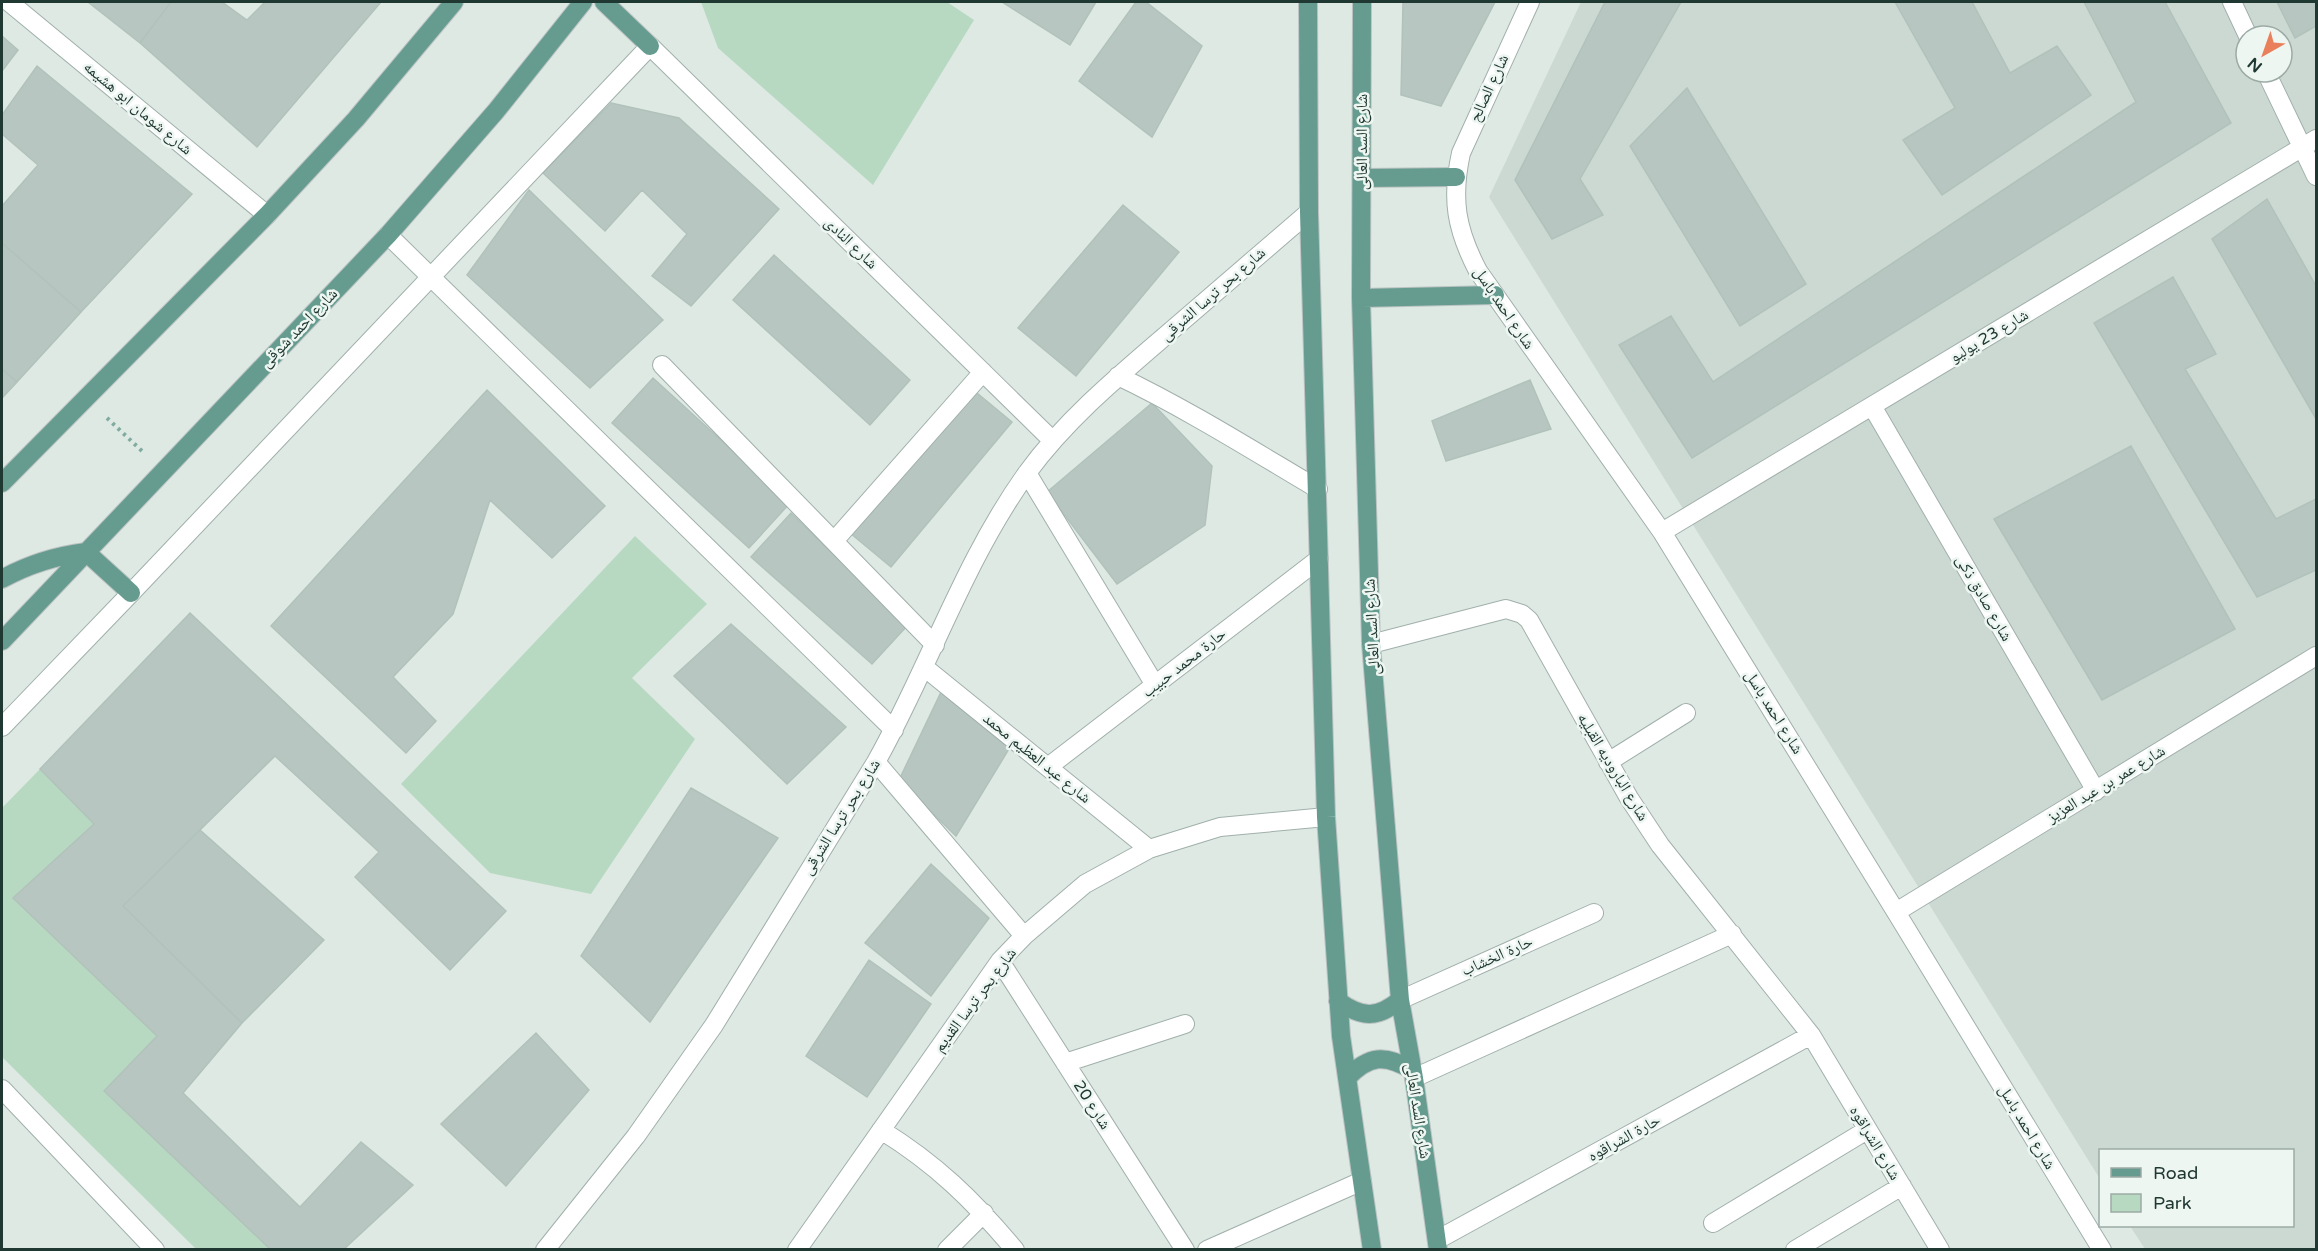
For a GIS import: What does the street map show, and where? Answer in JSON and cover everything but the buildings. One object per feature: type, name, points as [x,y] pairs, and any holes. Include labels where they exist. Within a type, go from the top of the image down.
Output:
[{"type":"main road","points":[[2,483],[267,215],[356,119],[454,2]]},
{"type":"main road","name":"شارع احمد شوقى","points":[[2,641],[388,234],[496,111],[583,2]]},
{"type":"main road","points":[[604,2],[650,46]]},
{"type":"main road","points":[[1308,2],[1309,212],[1326,818],[1338,1001],[1372,1250]]},
{"type":"main road","name":"شارع السد العالى","points":[[1362,2],[1361,298],[1371,644],[1400,1000],[1413,1074],[1437,1245]]},
{"type":"main road","points":[[1362,178],[1456,177]]},
{"type":"main road","points":[[1361,298],[1495,295]]},
{"type":"main road","points":[[2,579],[57,555],[86,552],[131,593]]},
{"type":"main road","points":[[1338,1001],[1352,1011],[1369,1015],[1386,1011],[1400,1000]]},
{"type":"main road","points":[[1347,1078],[1360,1064],[1378,1059],[1396,1061],[1413,1074]]},
{"type":"street","name":"شارع شومان ابو هشيمه","points":[[9,2],[267,215]]},
{"type":"street","name":"شارع الصالح","points":[[1456,177],[1461,153],[1470,130],[1530,2]]},
{"type":"street","points":[[2232,2],[2242,24]]},
{"type":"street","points":[[2,727],[650,46]]},
{"type":"street","name":"شارع النادى","points":[[650,46],[1053,441]]},
{"type":"street","points":[[2273,84],[2310,144],[2316,176]]},
{"type":"street","name":"شارع 23 يوليو","points":[[1662,532],[2310,144]]},
{"type":"street","name":"شارع احمد باسل","points":[[1456,177],[1455,201],[1458,226],[1474,264],[1662,532],[2102,1250]]},
{"type":"street","name":"شارع بحر ترسا الشرقى","points":[[545,1250],[636,1136],[714,1025],[876,762],[894,730],[972,565],[998,518],[1027,473],[1053,441],[1118,376],[1309,212]]},
{"type":"street","points":[[388,234],[894,730]]},
{"type":"street","points":[[662,364],[935,645]]},
{"type":"street","points":[[834,541],[983,372]]},
{"type":"street","points":[[1118,376],[1214,426],[1318,489]]},
{"type":"street","name":"شارع صادق ذكى","points":[[1872,406],[2096,791]]},
{"type":"street","points":[[1027,473],[1155,685]]},
{"type":"street","name":"حارة محمد حبيب","points":[[1048,767],[1319,559]]},
{"type":"street","name":"شارع الباروديه القبليه","points":[[1371,644],[1506,609],[1522,614],[1529,620],[1608,762],[1660,845],[1811,1035]]},
{"type":"street","name":"شارع عمر بن عبد العزيز","points":[[1896,912],[2316,656]]},
{"type":"street","name":"شارع عبد العظيم محمد","points":[[924,667],[1149,849]]},
{"type":"street","points":[[1608,762],[1686,713]]},
{"type":"street","points":[[876,762],[1024,936]]},
{"type":"street","name":"شارع بحر ترسا القديم","points":[[797,1250],[1000,961],[1024,936],[1085,884],[1149,849],[1220,827],[1326,818]]},
{"type":"street","name":"حارة الخشاب","points":[[1400,1000],[1594,913]]},
{"type":"street","points":[[1413,1074],[1732,934]]},
{"type":"street","name":"شارع 20","points":[[1000,961],[1185,1250]]},
{"type":"street","points":[[1065,1063],[1185,1024]]},
{"type":"street","name":"شارع الشراقوه","points":[[1811,1035],[1940,1250]]},
{"type":"street","name":"حارة الشراقوه","points":[[1437,1245],[1811,1035]]},
{"type":"street","points":[[2,1089],[155,1250]]},
{"type":"street","points":[[881,1130],[935,1168],[984,1213],[1015,1250]]},
{"type":"street","points":[[1713,1223],[1868,1130]]},
{"type":"street","points":[[1207,1250],[1362,1181]]},
{"type":"street","points":[[1795,1250],[1902,1186]]},
{"type":"street","points":[[947,1250],[984,1213]]},
{"type":"path","points":[[86,398],[163,471]]},
{"type":"shaded area","points":[[1581,2],[2316,2],[2316,1249],[2145,1249],[2131,1227],[2294,1227],[2294,1149],[2099,1149],[2099,1177],[1489,197]]},
{"type":"green space","points":[[701,2],[947,2],[974,20],[873,185],[718,48]]},
{"type":"green space","points":[[635,536],[707,604],[632,678],[695,739],[591,894],[490,873],[401,784]]},
{"type":"green space","points":[[40,769],[94,824],[13,898],[157,1036],[105,1091],[271,1249],[196,1249],[2,1057],[2,808]]}]
